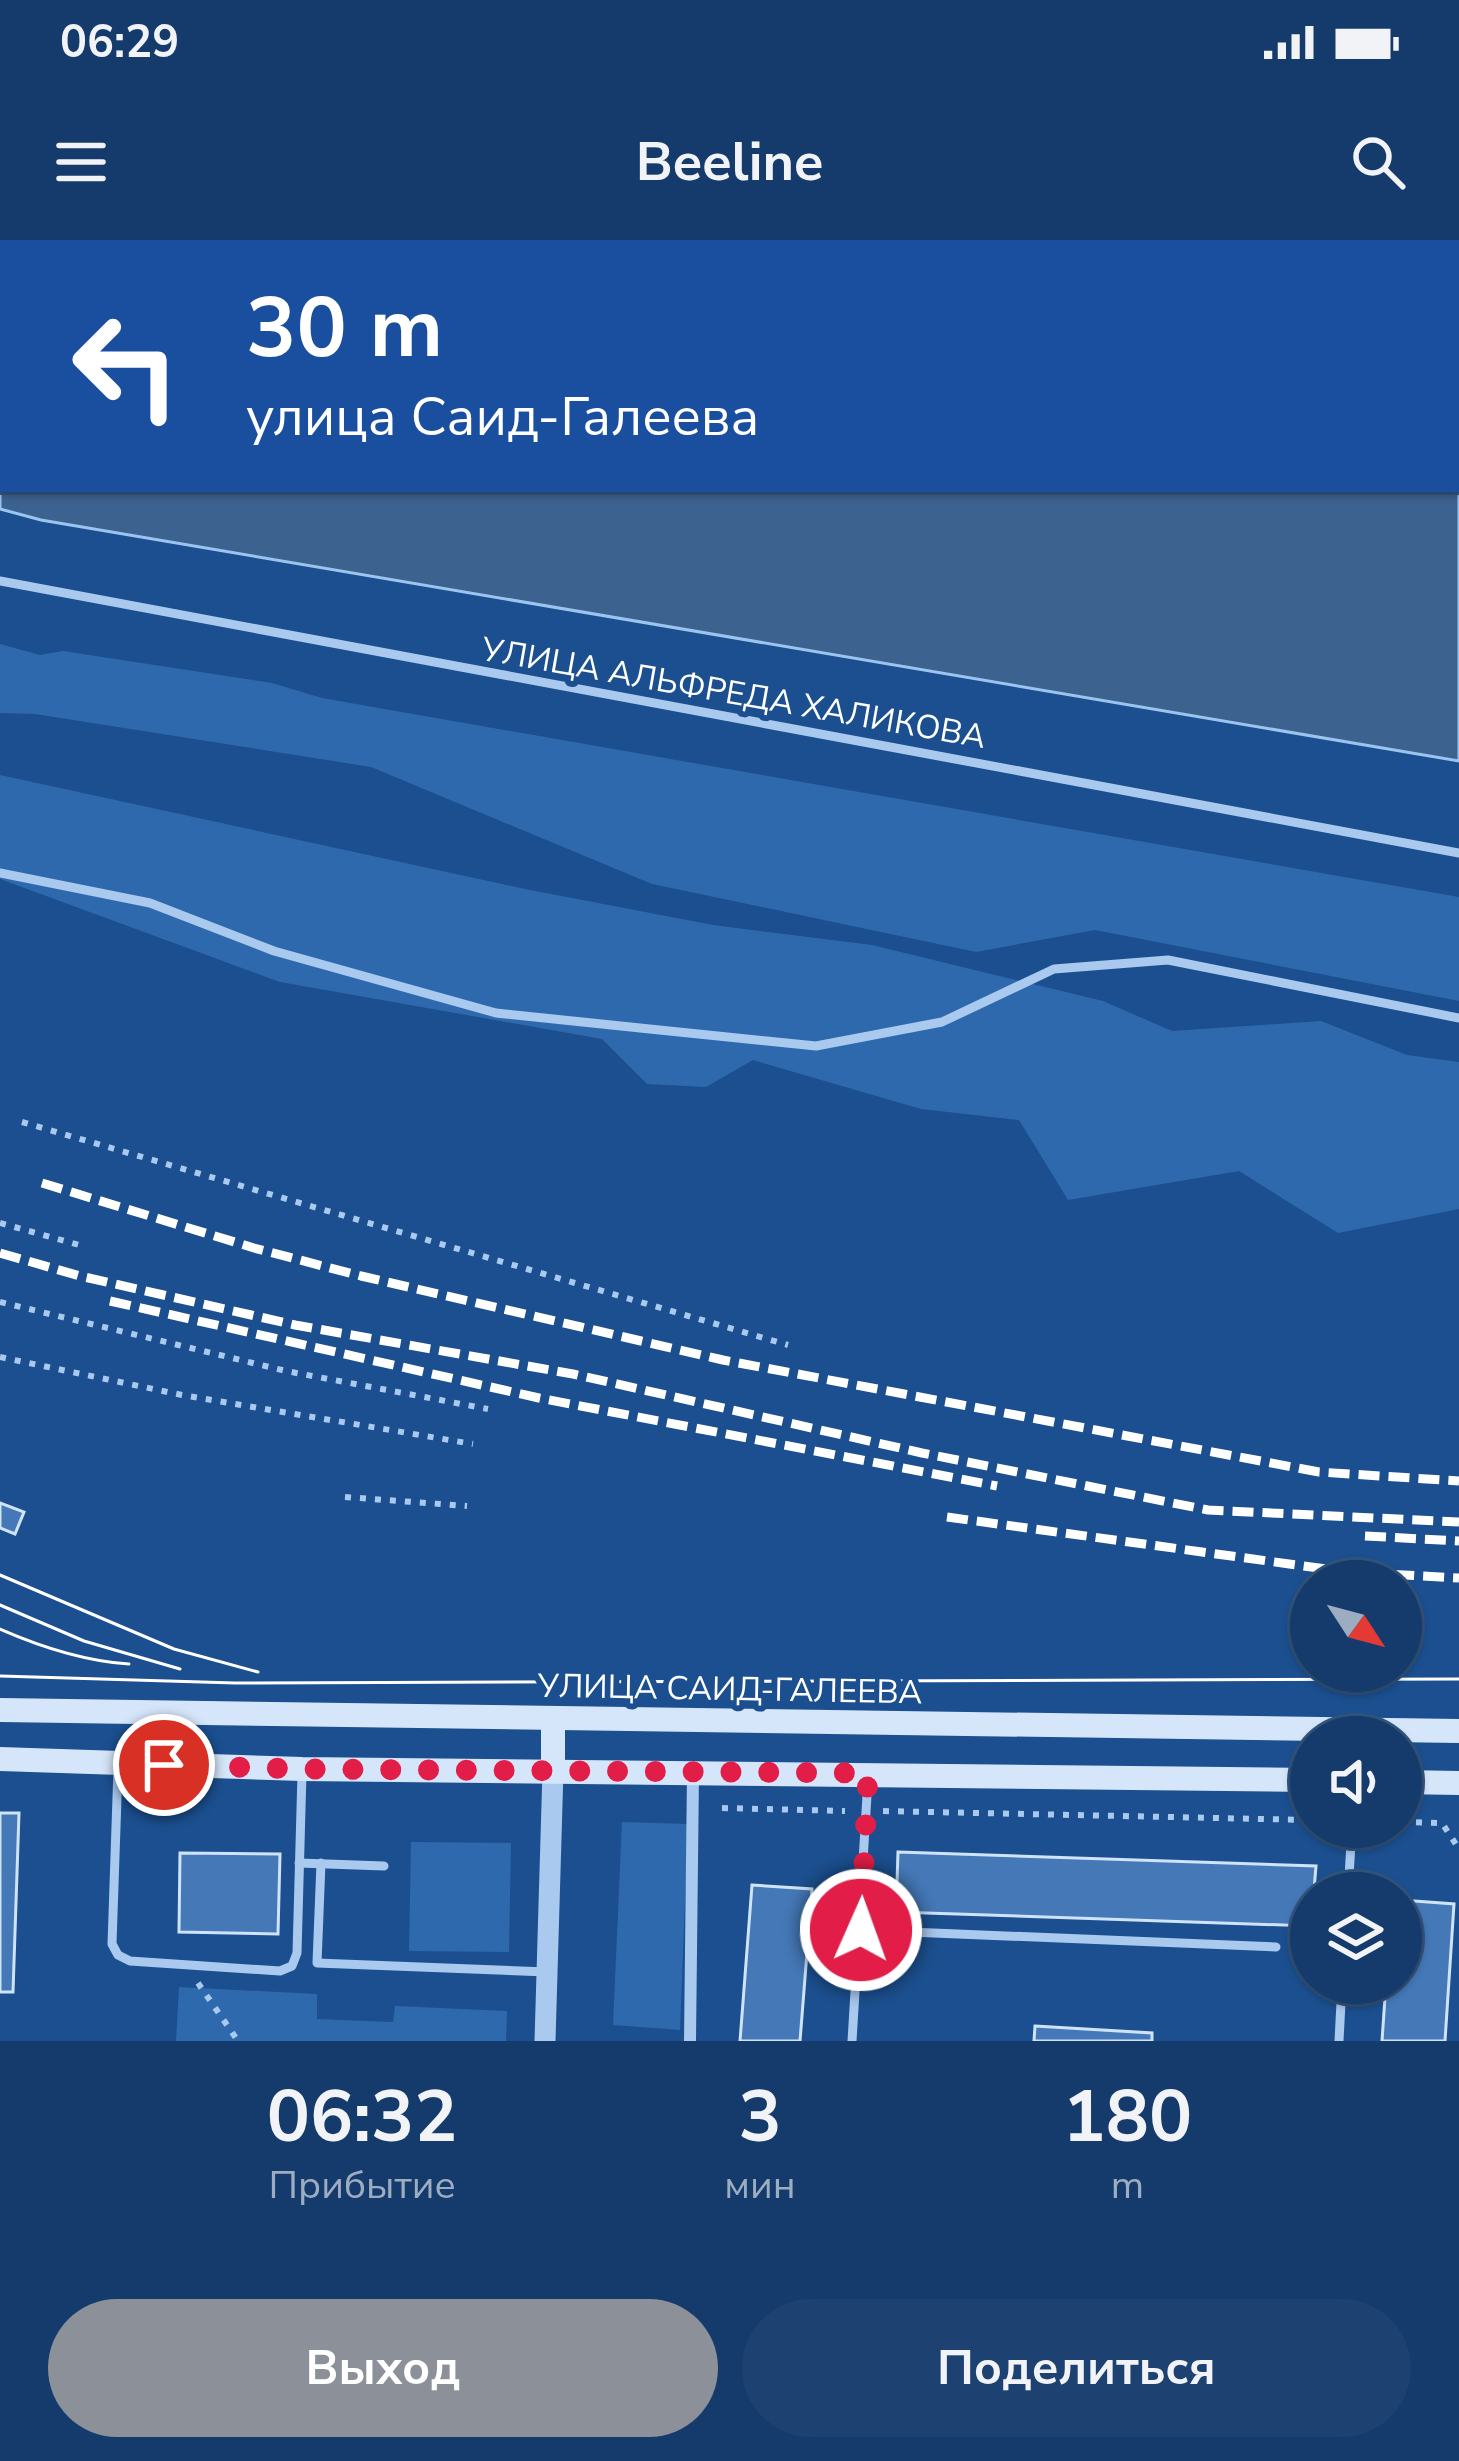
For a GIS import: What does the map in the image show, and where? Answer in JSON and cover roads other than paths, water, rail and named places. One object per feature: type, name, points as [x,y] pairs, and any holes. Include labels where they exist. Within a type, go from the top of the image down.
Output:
[{"type":"main road","name":"УЛИЦА САИД-ГАЛЕЕВА","points":[[0,1710],[1459,1731]]},
{"type":"main road","points":[[553,1718],[553,1770]]},
{"type":"main road","points":[[0,1759],[302,1769],[1290,1780]]},
{"type":"main road","points":[[1422,1782],[1459,1783]]},
{"type":"street","points":[[544,2041],[553,1770]]},
{"type":"street","points":[[690,2041],[693,1773]]},
{"type":"lane","name":"УЛИЦА АЛЬФРЕДА ХАЛИКОВА","points":[[0,580],[1459,853]]},
{"type":"lane","points":[[0,873],[150,902],[274,952],[496,1012],[749,1040],[816,1046],[942,1022],[1054,969],[1168,960],[1459,1018]]},
{"type":"lane","points":[[118,1763],[112,1944],[118,1955],[130,1961],[280,1971],[292,1966],[297,1953],[302,1769]]},
{"type":"lane","points":[[852,2041],[868,1773]]},
{"type":"lane","points":[[299,1863],[384,1866]]},
{"type":"lane","points":[[321,1863],[316,1963],[547,1972]]},
{"type":"lane","points":[[861,1930],[1276,1947]]},
{"type":"lane","points":[[1339,2041],[1341,2004]]},
{"type":"tram line","points":[[0,1575],[174,1649],[258,1672]]},
{"type":"tram line","points":[[0,1605],[84,1641],[180,1669]]},
{"type":"tram line","points":[[0,1629],[63,1652],[129,1664]]},
{"type":"tram line","points":[[0,1676],[235,1683],[1459,1679]]},
{"type":"railway","points":[[42,1183],[361,1276],[723,1360],[1319,1472],[1459,1481]]},
{"type":"railway","points":[[0,1253],[295,1325],[573,1374],[922,1453],[1208,1510],[1459,1522]]},
{"type":"railway","points":[[110,1301],[539,1398],[997,1486]]},
{"type":"railway","points":[[947,1517],[1348,1572],[1459,1578]]},
{"type":"railway","points":[[1365,1536],[1459,1541]]}]
